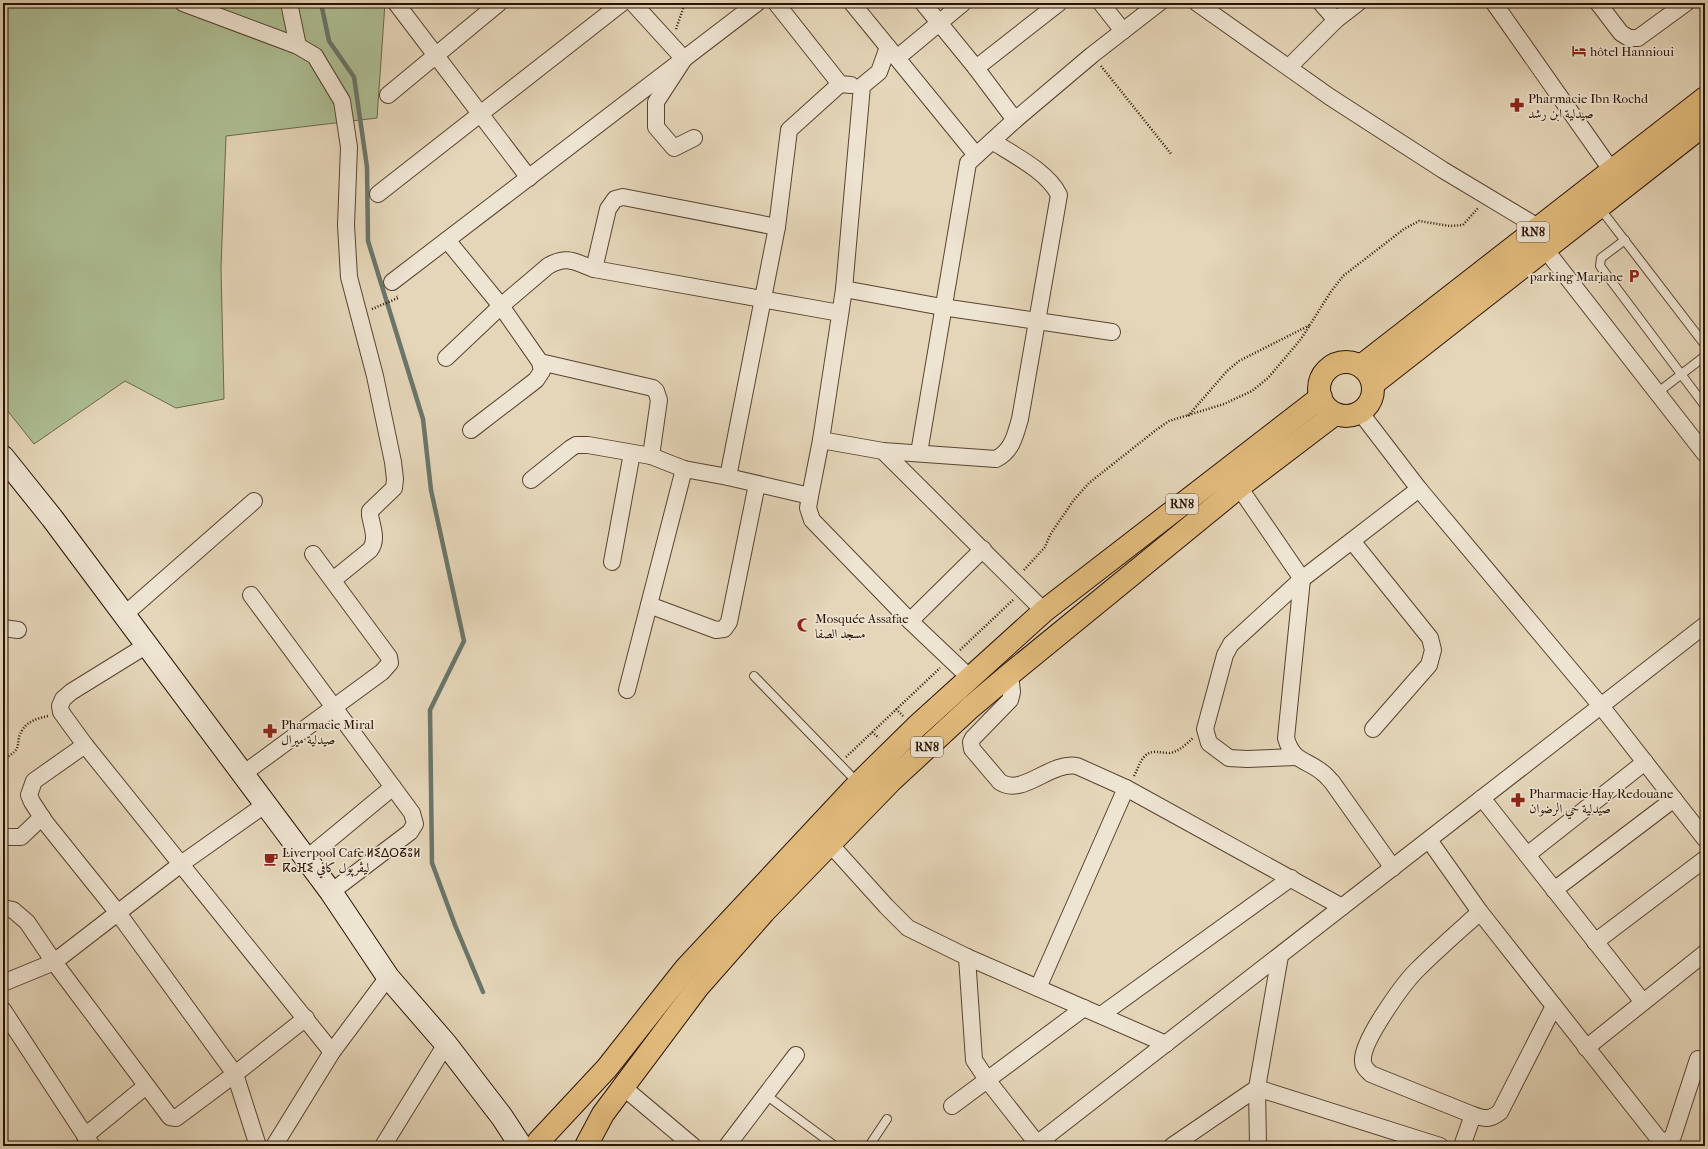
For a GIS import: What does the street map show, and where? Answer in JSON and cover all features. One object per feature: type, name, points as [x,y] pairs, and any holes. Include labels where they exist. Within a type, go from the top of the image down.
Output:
[{"type":"main road","name":"RN8","points":[[1361,366],[1705,98]]},
{"type":"main road","name":"RN8","points":[[1374,384],[1705,124]]},
{"type":"main road","points":[[1347,362],[1361,366],[1369,374],[1374,384],[1372,397],[1369,403],[1360,412],[1348,416],[1335,414],[1326,407],[1321,397],[1320,383],[1323,376],[1333,365],[1347,362]]},
{"type":"main road","name":"RN8","points":[[529,1145],[607,1068],[685,969],[858,784],[969,677],[1044,610],[1321,397]]},
{"type":"main road","name":"RN8","points":[[586,1146],[603,1114],[698,987],[764,912],[891,781],[971,707],[1010,674],[1239,487],[1335,414]]},
{"type":"main road","points":[[529,1145],[548,1142],[560,1146]]},
{"type":"street","points":[[182,3],[298,46],[316,56],[342,101],[349,147],[346,225],[349,276],[375,376],[393,462],[395,484],[394,488],[370,511],[375,541],[373,546],[333,580]]},
{"type":"street","points":[[289,3],[298,46]]},
{"type":"street","points":[[396,3],[529,178]]},
{"type":"street","points":[[388,95],[499,3]]},
{"type":"street","points":[[378,194],[622,3]]},
{"type":"street","points":[[633,3],[684,59]]},
{"type":"street","points":[[392,282],[757,3]]},
{"type":"street","points":[[776,3],[840,84],[862,86],[879,72],[892,53],[939,23],[964,3]]},
{"type":"street","points":[[852,3],[976,155]]},
{"type":"street","points":[[923,3],[1016,120]]},
{"type":"street","points":[[976,68],[1059,3]]},
{"type":"street","points":[[1101,3],[1123,31]]},
{"type":"street","points":[[919,453],[942,307],[968,163],[1092,55],[1159,3]]},
{"type":"street","points":[[1197,3],[1330,97],[1538,227]]},
{"type":"street","points":[[1321,3],[1336,20]]},
{"type":"street","points":[[1289,67],[1336,20],[1358,3]]},
{"type":"street","points":[[1494,3],[1612,171]]},
{"type":"street","points":[[1598,3],[1622,32],[1629,38],[1638,38],[1686,3]]},
{"type":"street","points":[[684,59],[656,102],[656,127],[674,148],[694,138]]},
{"type":"street","points":[[728,477],[764,300],[777,227],[790,130],[840,84]]},
{"type":"street","points":[[862,86],[844,289],[821,440],[808,508],[812,520],[910,621],[969,677]]},
{"type":"street","points":[[821,440],[883,451],[996,458],[1003,455],[1012,444],[1020,419],[1059,196],[1055,187],[1043,175],[992,141]]},
{"type":"street","points":[[594,269],[608,209],[615,199],[623,198],[777,227]]},
{"type":"street","points":[[447,240],[501,306],[540,362],[542,371],[536,380],[471,430]]},
{"type":"street","points":[[1546,250],[1704,452]]},
{"type":"street","points":[[446,358],[501,306],[548,266],[567,259],[594,269],[764,300],[840,312]]},
{"type":"street","points":[[844,289],[942,307],[1112,332]]},
{"type":"street","points":[[540,362],[653,388],[656,390],[659,400],[651,456]]},
{"type":"street","points":[[1360,412],[1419,489],[1601,706],[1705,839]]},
{"type":"street","points":[[531,480],[576,445],[588,445],[651,456],[684,469],[728,477],[810,496]]},
{"type":"street","points":[[883,451],[1044,610]]},
{"type":"street","points":[[612,562],[632,453]]},
{"type":"street","points":[[3,457],[52,518],[306,858],[331,892],[388,977],[446,1044],[502,1117],[529,1145]]},
{"type":"street","points":[[627,690],[684,469]]},
{"type":"street","points":[[649,605],[716,630],[724,629],[729,622],[757,484]]},
{"type":"street","points":[[1239,487],[1302,579],[1286,738],[1289,749],[1296,757],[1323,772],[1332,782],[1393,868]]},
{"type":"street","points":[[1296,757],[1247,760],[1229,758],[1208,743],[1205,729],[1224,654],[1231,644],[1302,579],[1419,489]]},
{"type":"street","points":[[124,615],[254,501]]},
{"type":"street","points":[[1352,540],[1430,638],[1433,650],[1429,665],[1373,729]]},
{"type":"street","points":[[910,621],[983,549]]},
{"type":"street","points":[[243,774],[389,666],[389,657],[313,554]]},
{"type":"street","points":[[251,595],[412,813],[415,824],[410,832],[331,892]]},
{"type":"street","points":[[967,957],[974,1060],[988,1081],[1037,1145],[1705,625]]},
{"type":"street","points":[[147,645],[71,692],[63,699],[60,706],[61,712],[332,1052]]},
{"type":"street","points":[[1010,674],[1012,692],[1010,700],[973,738],[971,742],[972,749],[1000,782],[1006,786],[1014,787],[1055,768],[1070,765],[1096,774],[1126,788],[1342,907]]},
{"type":"street","points":[[86,745],[34,782],[29,795],[32,802],[42,817],[118,912],[236,1074],[258,1146]]},
{"type":"street","points":[[1527,855],[1645,762]]},
{"type":"street","points":[[306,858],[393,787]]},
{"type":"street","points":[[1038,988],[1126,788]]},
{"type":"street","points":[[1482,798],[1643,1002]]},
{"type":"street","points":[[1554,890],[1674,799]]},
{"type":"street","points":[[3,983],[54,962],[181,864],[266,804]]},
{"type":"street","points":[[3,837],[21,837],[42,817]]},
{"type":"street","points":[[1429,840],[1480,912],[1586,1048],[1658,1138],[1663,1141],[1668,1141],[1673,1136],[1698,1059]]},
{"type":"street","points":[[830,844],[908,928],[967,957],[1166,1044]]},
{"type":"street","points":[[1595,942],[1705,859]]},
{"type":"street","points":[[1101,1015],[1291,878]]},
{"type":"street","points":[[3,908],[13,910],[27,922],[54,962],[170,1117],[176,1118],[236,1074],[306,1018]]},
{"type":"street","points":[[1480,912],[1416,971],[1394,999],[1377,1024],[1364,1055],[1363,1061],[1365,1069],[1370,1074],[1473,1115],[1486,1119],[1493,1117],[1500,1112],[1554,1006]]},
{"type":"street","points":[[1586,1048],[1705,953]]},
{"type":"street","points":[[1258,1146],[1257,1088],[1280,956]]},
{"type":"street","points":[[274,1146],[332,1052],[388,977]]},
{"type":"street","points":[[952,1106],[988,1081],[1084,1008]]},
{"type":"street","points":[[3,1010],[88,1141],[146,1086]]},
{"type":"street","points":[[382,1146],[446,1044]]},
{"type":"street","points":[[727,1146],[796,1055]]},
{"type":"street","points":[[623,1087],[693,1146]]},
{"type":"street","points":[[1172,1146],[1257,1088]]},
{"type":"street","points":[[1257,1088],[1440,1146]]},
{"type":"street","points":[[1462,1146],[1473,1115]]},
{"type":"lane","points":[[1599,207],[1705,345]]},
{"type":"lane","points":[[1625,240],[1601,258],[1600,266],[1705,406]]},
{"type":"lane","points":[[1657,393],[1705,356]]},
{"type":"lane","points":[[754,676],[858,784]]},
{"type":"lane","points":[[766,1095],[835,1146]]},
{"type":"lane","points":[[869,1146],[887,1119]]},
{"type":"path","points":[[671,43],[685,3]]},
{"type":"path","points":[[1092,55],[1172,155]]},
{"type":"path","points":[[838,764],[1024,590],[1025,569],[1045,547],[1050,535],[1069,507],[1089,482],[1169,421],[1224,404],[1252,391],[1268,378],[1301,339],[1330,292],[1343,276],[1404,229],[1419,221],[1450,226],[1463,225],[1488,196]]},
{"type":"path","points":[[360,315],[398,298],[392,282]]},
{"type":"path","points":[[1188,416],[1239,361],[1310,325]]},
{"type":"path","points":[[3,759],[11,755],[18,748],[22,730],[27,724],[61,712]]},
{"type":"path","points":[[1126,788],[1140,762],[1146,755],[1152,752],[1170,753],[1182,749],[1205,729]]},
{"type":"green space","points":[[3,3],[385,3],[377,118],[226,136],[221,268],[224,399],[176,408],[125,381],[34,444],[3,405]]},
{"type":"waterway","points":[[321,3],[329,41],[354,77],[367,167],[368,241],[423,419],[431,490],[464,641],[430,710],[432,863],[455,925],[483,992]]},
{"type":"place","name":"hôtel Hannioui","points":[[1579,51]]},
{"type":"place","name":"Pharmacie Ibn Rochd صيدلية ابن رشد","points":[[1517,105]]},
{"type":"place","name":"parking Marjane","points":[[1634,276]]},
{"type":"place","name":"Mosquée Assafae مسجد الصفا","points":[[804,625]]},
{"type":"place","name":"Pharmacie Miral صيدلية ميرال","points":[[270,731]]},
{"type":"place","name":"Pharmacie Hay Redouane صيدلية حي الرضوان","points":[[1518,800]]},
{"type":"place","name":"Liverpool Cafe ⵍⵉⵠⵔⵒⵓⵍ ⴽⴰⴼⵉ ليڤرپول كافي","points":[[271,859]]}]
